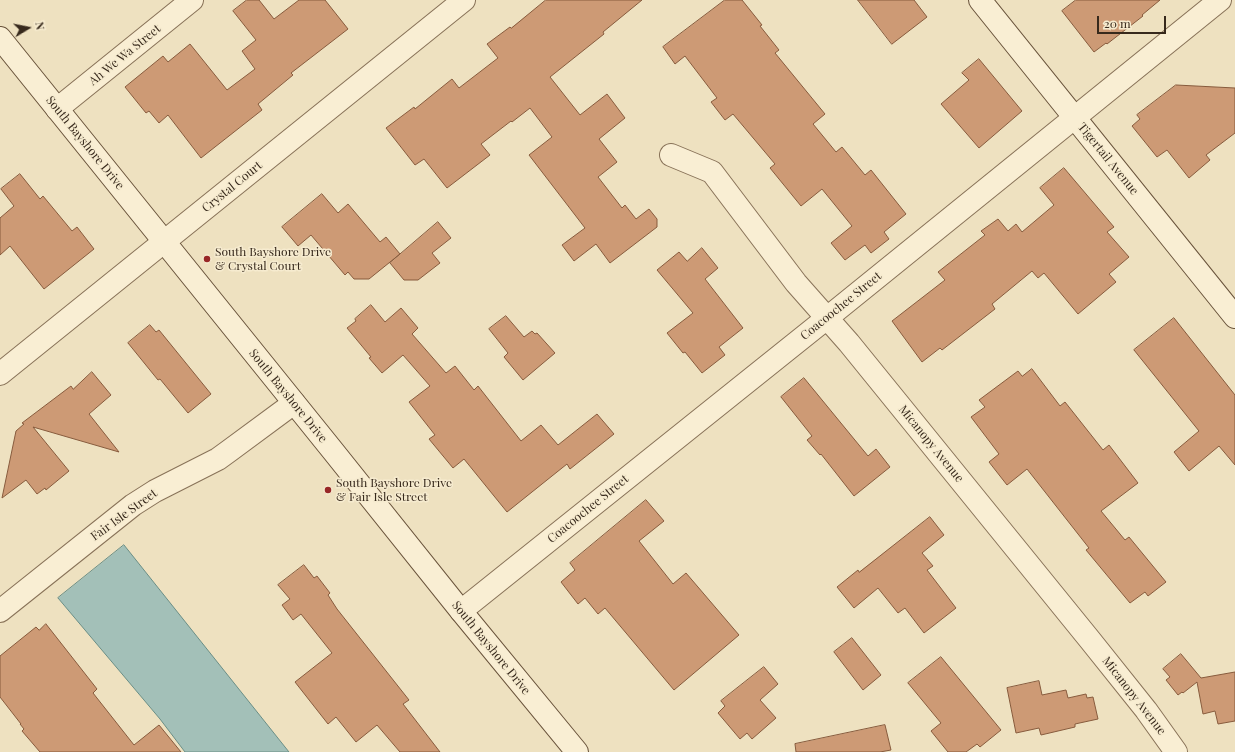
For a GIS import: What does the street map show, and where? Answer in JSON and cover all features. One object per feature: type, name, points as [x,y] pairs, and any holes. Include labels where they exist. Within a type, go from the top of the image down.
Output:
[{"type":"street","name":"Ah We Wa Street","points":[[57,109],[192,0]]},
{"type":"street","name":"Crystal Court","points":[[0,374],[464,0]]},
{"type":"street","name":"Tigertail Avenue","points":[[980,0],[1235,317]]},
{"type":"street","name":"Coacoochee Street","points":[[461,612],[1220,0]]},
{"type":"street","name":"South Bayshore Drive","points":[[0,38],[461,612],[577,752]]},
{"type":"street","name":"Micanopy Avenue","points":[[671,155],[712,172],[796,283],[849,343],[1127,686],[1156,723],[1176,752]]},
{"type":"street","name":"Fair Isle Street","points":[[0,611],[133,505],[154,491],[197,470],[229,451],[294,403]]},
{"type":"water","points":[[124,545],[289,752],[185,752],[160,719],[58,598]]},
{"type":"building","points":[[247,0],[259,0],[274,19],[299,0],[325,0],[348,29],[291,73],[293,75],[258,104],[262,110],[201,158],[168,115],[159,123],[149,111],[146,113],[125,87],[163,56],[168,62],[190,44],[227,90],[255,69],[242,51],[256,40],[233,11]]},
{"type":"building","points":[[546,0],[642,0],[603,32],[604,34],[550,77],[580,115],[607,94],[625,118],[599,139],[617,162],[598,177],[622,208],[625,205],[636,219],[649,209],[657,219],[657,227],[610,263],[596,244],[574,261],[562,245],[585,228],[529,155],[552,137],[530,108],[481,144],[490,155],[447,188],[424,159],[415,165],[386,128],[414,107],[415,109],[452,79],[459,88],[498,58],[487,44],[510,27],[511,28]]},
{"type":"building","points":[[725,0],[742,0],[762,25],[760,26],[779,50],[775,53],[825,114],[813,124],[836,152],[842,147],[865,175],[871,170],[906,214],[884,232],[889,239],[871,253],[865,245],[845,260],[831,243],[852,226],[822,189],[801,206],[770,168],[775,164],[733,114],[725,120],[711,102],[717,98],[685,56],[675,64],[663,47]]},
{"type":"building","points":[[858,0],[914,0],[927,17],[892,44]]},
{"type":"building","points":[[1076,0],[1160,0],[1142,15],[1143,16],[1107,44],[1106,43],[1094,52],[1062,11]]},
{"type":"building","points":[[979,59],[1022,111],[979,148],[941,104],[969,80],[962,73]]},
{"type":"building","points":[[1176,85],[1235,88],[1235,133],[1206,155],[1210,160],[1189,178],[1167,150],[1157,157],[1132,126],[1140,119],[1137,115]]},
{"type":"building","points":[[1064,168],[1114,227],[1107,232],[1129,257],[1109,274],[1116,282],[1078,314],[1044,273],[1038,278],[1032,271],[992,304],[995,309],[942,350],[940,348],[922,362],[892,321],[945,280],[938,272],[985,235],[981,231],[998,219],[1008,231],[1016,224],[1022,232],[1054,205],[1040,188]]},
{"type":"building","points":[[20,174],[40,199],[43,196],[72,231],[77,227],[94,249],[44,289],[10,246],[0,255],[0,218],[14,206],[1,189]]},
{"type":"building","points":[[322,194],[338,213],[348,204],[380,242],[386,237],[400,254],[369,279],[354,279],[348,272],[345,275],[311,235],[298,246],[282,227]]},
{"type":"building","points":[[438,222],[451,238],[432,253],[440,263],[418,280],[404,280],[390,263]]},
{"type":"building","points":[[702,248],[718,268],[705,279],[743,328],[719,347],[725,355],[702,373],[667,333],[693,313],[657,270],[679,252],[687,261]]},
{"type":"building","points":[[371,305],[385,322],[401,308],[418,328],[412,334],[446,373],[455,366],[474,390],[478,386],[521,441],[541,425],[558,445],[597,414],[614,434],[570,469],[567,464],[507,512],[464,459],[453,468],[429,439],[435,435],[409,402],[430,386],[403,355],[382,373],[347,328]]},
{"type":"building","points":[[506,316],[524,337],[532,331],[535,334],[537,333],[555,353],[523,380],[504,357],[508,353],[489,329]]},
{"type":"building","points":[[1174,318],[1235,395],[1235,465],[1219,446],[1189,471],[1174,452],[1199,431],[1134,350]]},
{"type":"building","points":[[150,325],[156,332],[159,330],[211,394],[188,413],[160,379],[158,380],[128,343]]},
{"type":"building","points":[[1032,369],[1060,406],[1065,402],[1103,450],[1109,445],[1138,483],[1101,511],[1125,540],[1129,537],[1166,582],[1148,596],[1145,592],[1130,603],[1086,550],[1089,548],[1027,469],[1007,485],[989,462],[999,454],[971,417],[985,407],[979,400],[1018,371],[1022,376]]},
{"type":"building","points":[[92,372],[111,395],[89,414],[119,452],[33,427],[69,471],[46,490],[45,488],[37,494],[26,480],[2,498],[16,431],[24,424],[22,423],[71,386],[73,389]]},
{"type":"building","points":[[804,378],[868,456],[876,449],[890,467],[854,496],[821,454],[820,455],[807,440],[812,436],[781,397]]},
{"type":"building","points":[[646,500],[664,521],[639,541],[673,584],[686,573],[739,635],[674,690],[605,608],[598,614],[585,598],[578,604],[561,582],[575,570],[570,563]]},
{"type":"building","points":[[930,517],[944,535],[922,553],[933,566],[927,570],[956,608],[924,633],[905,608],[898,613],[878,588],[854,608],[837,587],[858,570],[859,572]]},
{"type":"building","points":[[304,565],[314,578],[317,576],[330,593],[328,595],[337,609],[409,700],[403,704],[440,752],[400,752],[377,725],[356,742],[336,717],[328,724],[295,682],[332,653],[301,614],[293,620],[282,605],[290,599],[278,585]]},
{"type":"building","points":[[46,624],[97,689],[93,693],[134,745],[159,725],[181,752],[40,752],[22,731],[24,729],[21,724],[0,697],[0,656],[36,627],[39,630]]},
{"type":"building","points":[[852,638],[881,675],[863,690],[834,652]]},
{"type":"building","points":[[1181,654],[1201,678],[1235,672],[1235,721],[1218,724],[1215,711],[1203,714],[1197,682],[1178,695],[1166,680],[1170,677],[1163,669]]},
{"type":"building","points":[[941,657],[1001,730],[980,747],[977,744],[966,752],[948,752],[931,731],[941,723],[908,683]]},
{"type":"building","points":[[764,667],[778,684],[760,700],[776,718],[752,739],[747,733],[740,739],[718,713],[725,706],[721,701]]},
{"type":"building","points":[[1039,681],[1042,695],[1066,690],[1068,698],[1086,694],[1087,698],[1093,697],[1098,719],[1075,724],[1075,727],[1041,735],[1039,728],[1016,733],[1007,688]]},
{"type":"building","points":[[885,725],[891,750],[880,752],[796,752],[795,744]]},
{"type":"place","name":"South Bayshore Drive & Crystal Court","points":[[207,259]]},
{"type":"place","name":"South Bayshore Drive & Fair Isle Street","points":[[328,490]]}]
